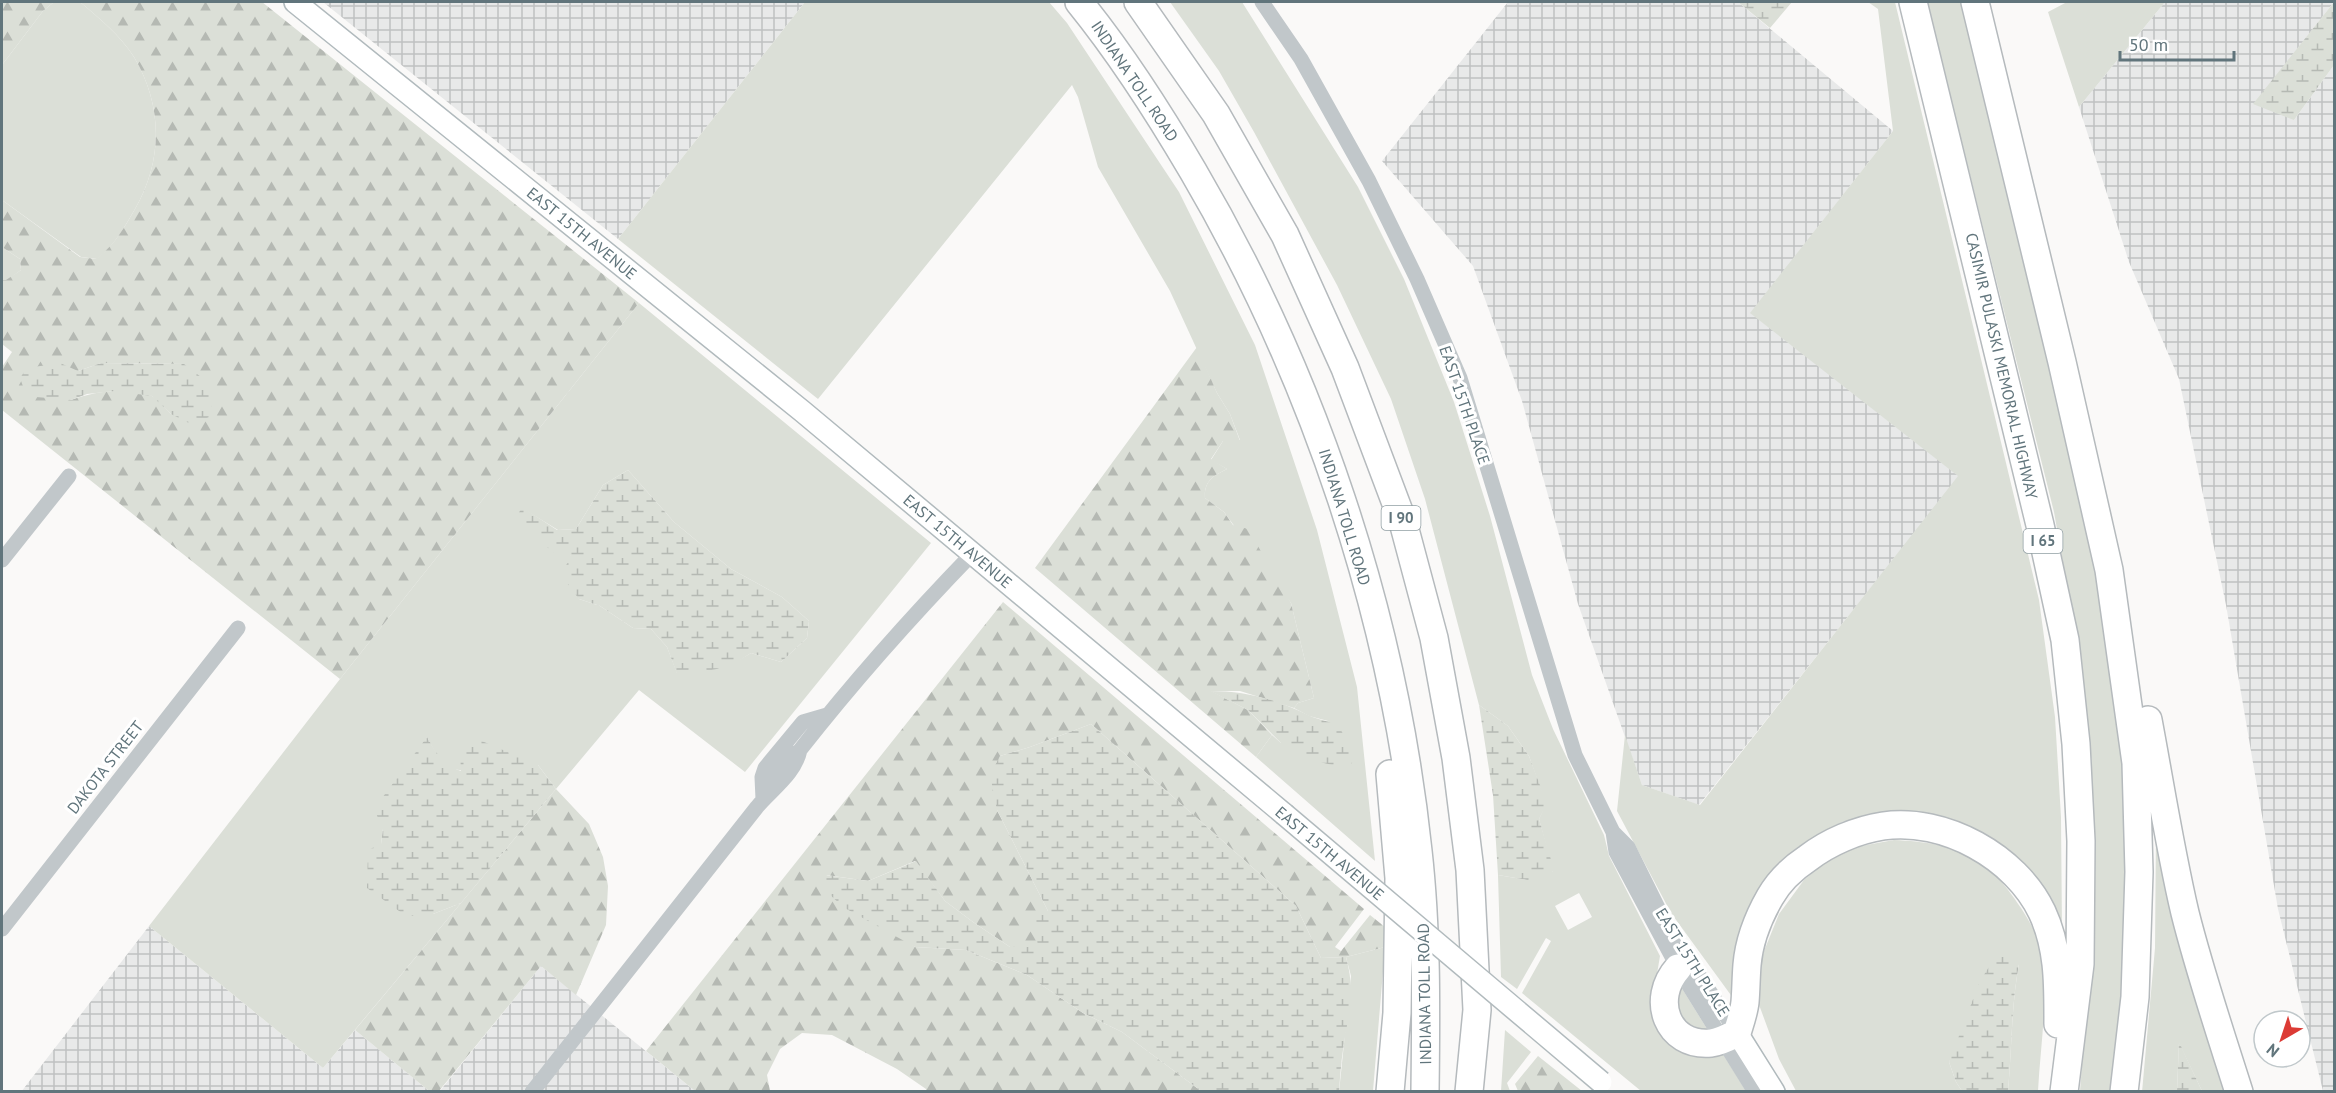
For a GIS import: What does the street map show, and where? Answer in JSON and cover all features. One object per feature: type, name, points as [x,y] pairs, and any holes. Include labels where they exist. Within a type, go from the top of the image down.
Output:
[{"type":"highway","name":"INDIANA TOLL ROAD","points":[[1079,2],[1164,120],[1219,216],[1272,319],[1315,425],[1360,560],[1395,701],[1418,851],[1427,987],[1425,1092]]},
{"type":"highway","name":"I 90","points":[[1138,2],[1216,114],[1285,235],[1345,368],[1403,522],[1434,638],[1456,758],[1470,870],[1477,1010],[1469,1092]]},
{"type":"highway","name":"CASIMIR PULASKI MEMORIAL HIGHWAY","points":[[1913,2],[2032,490],[2065,640],[2076,744],[2081,841],[2080,964],[2064,1092]]},
{"type":"highway","points":[[1975,2],[2062,362],[2109,570],[2144,696],[2185,911],[2201,974],[2239,1092]]},
{"type":"highway","points":[[2109,570],[2137,774],[2139,872],[2135,997],[2124,1092]]},
{"type":"highway","points":[[1390,1092],[1397,1013],[1399,878],[1390,772],[1395,701]]},
{"type":"highway","points":[[1678,968],[1665,988],[1663,1000],[1670,1023],[1688,1039],[1712,1043],[1730,1036],[1745,1003],[1747,963],[1753,932],[1771,895],[1793,869],[1821,848],[1884,826],[1922,827],[1963,838],[1997,859],[2023,883],[2041,910],[2053,940],[2058,982],[2059,1092]]},
{"type":"street","name":"EAST 15TH AVENUE","points":[[295,2],[784,396],[1606,1087]]},
{"type":"street","name":"EAST 15TH PLACE","points":[[1262,2],[1301,59],[1369,182],[1417,279],[1460,378],[1575,755],[1613,832],[1616,852],[1678,968],[1774,1092]]},
{"type":"street","points":[[2,560],[69,476]]},
{"type":"street","points":[[532,1092],[763,794],[779,785],[795,764],[800,750],[827,715],[909,619],[972,553]]},
{"type":"street","name":"DAKOTA STREET","points":[[2,929],[238,628]]},
{"type":"street","points":[[763,794],[764,770],[800,725],[806,719],[827,715]]},
{"type":"street","name":"EAST 15TH PLACE","points":[[1613,832],[1628,847],[1668,928],[1730,1036],[1755,1092]]},
{"type":"shaded area","points":[[323,2],[805,2],[618,239]]},
{"type":"shaded area","points":[[1508,2],[1738,2],[1893,131],[1751,313],[1959,476],[1699,805],[1642,785],[1578,604],[1522,401],[1473,266],[1382,161]]},
{"type":"shaded area","points":[[2165,2],[2334,2],[2291,57],[2294,120],[2334,65],[2334,1091],[2323,1091],[2312,1047],[2312,1009],[2303,1009],[2278,909],[2226,605],[2179,379],[2129,262],[2079,107]]},
{"type":"shaded area","points":[[149,926],[323,1068],[355,1030],[429,1091],[21,1092]]},
{"type":"shaded area","points":[[541,966],[695,1091],[439,1092]]},
{"type":"green space","points":[[2,2],[54,2],[43,11],[2,65]]},
{"type":"green space","points":[[54,2],[80,2],[123,42],[144,76],[154,114],[155,152],[144,190],[118,236],[97,259],[81,257],[2,200],[2,65],[43,11]]},
{"type":"green space","points":[[80,2],[262,2],[639,303],[340,679],[2,410],[2,367],[12,352],[2,344],[2,280],[6,280],[21,270],[20,259],[2,247],[2,200],[80,257],[96,259],[113,242],[135,209],[151,171],[155,152],[154,114],[144,76],[123,42]],"holes":[[[101,363],[184,364],[171,414],[153,396],[130,391],[100,392],[71,400],[78,371]]]},
{"type":"green space","points":[[805,2],[1049,2],[1067,23],[1179,192],[1255,345],[1317,530],[1357,687],[1375,861],[1256,757],[1272,735],[1281,743],[1328,721],[1309,716],[1294,708],[1298,703],[1314,698],[1291,603],[1224,512],[1205,498],[1206,487],[1210,480],[1227,469],[1211,460],[1223,441],[1240,440],[1230,414],[1217,393],[1170,291],[1098,167],[1078,97],[1072,85],[818,399],[618,239]]},
{"type":"green space","points":[[1170,2],[1242,2],[1358,187],[1404,279],[1454,402],[1490,516],[1532,675],[1553,729],[1604,835],[1609,856],[1660,956],[1654,992],[1654,1011],[1721,1051],[1746,1091],[1641,1091],[1522,993],[1551,941],[1546,938],[1517,989],[1501,977],[1498,875],[1527,880],[1553,871],[1539,819],[1546,804],[1529,756],[1508,726],[1479,705],[1425,499],[1391,399],[1337,285],[1219,71]],"holes":[[[1579,893],[1592,917],[1568,930],[1555,906]]]},
{"type":"green space","points":[[1738,2],[1792,2],[1770,28]]},
{"type":"green space","points":[[1868,2],[1895,2],[2039,600],[2055,717],[2061,817],[2062,932],[2039,886],[1881,813],[1842,822],[1804,843],[1775,870],[1750,907],[1734,953],[1733,998],[1671,913],[1617,811],[1625,735],[1642,785],[1700,805],[1958,476],[1750,313],[1893,131],[1878,9]]},
{"type":"green space","points":[[1927,2],[1962,2],[2106,597],[2126,784],[2132,886],[2121,1025],[2111,1091],[2080,1091],[2092,931],[2092,765],[2076,635],[2054,512]]},
{"type":"green space","points":[[2067,2],[2165,2],[2079,107],[2048,12]]},
{"type":"green space","points":[[2334,2],[2334,65],[2294,120],[2253,104]]},
{"type":"green space","points":[[2,247],[20,259],[21,270],[6,281],[2,280]]},
{"type":"green space","points":[[639,303],[931,543],[745,772],[639,690],[556,789],[538,765],[479,771],[456,770],[439,758],[427,737],[383,829],[381,844],[433,914],[461,903],[323,1068],[149,926],[340,679]],"holes":[[[628,470],[674,522],[731,569],[782,597],[809,621],[807,638],[781,662],[751,653],[716,669],[677,673],[667,647],[651,629],[633,628],[600,606],[579,599],[571,556],[522,508],[558,530],[576,529],[603,485]]]},
{"type":"green space","points":[[1197,347],[1217,393],[1230,414],[1240,441],[1223,441],[1211,459],[1227,469],[1210,480],[1206,487],[1205,498],[1224,512],[1233,525],[1248,529],[1291,603],[1314,698],[1298,703],[1294,708],[1240,691],[1211,691],[1248,710],[1272,735],[1256,757],[1035,568]]},
{"type":"green space","points":[[60,363],[78,371],[101,363],[184,364],[201,377],[212,399],[210,417],[189,423],[171,414],[152,396],[115,391],[87,394],[71,400],[36,397],[25,392],[20,378],[27,368]]},
{"type":"green space","points":[[628,470],[674,522],[731,569],[782,597],[809,621],[807,638],[781,662],[751,653],[731,666],[677,674],[667,647],[651,629],[633,628],[600,606],[579,599],[561,575],[571,556],[553,552],[515,520],[522,507],[557,530],[576,529],[603,485]]},
{"type":"green space","points":[[1003,602],[1364,909],[1335,947],[1341,951],[1370,915],[1385,927],[1385,947],[1346,957],[1321,958],[1296,906],[1091,724],[1000,756],[997,810],[1048,911],[1038,947],[1010,947],[973,922],[945,901],[915,861],[868,881],[826,875],[915,947],[966,950],[1027,975],[1083,1013],[1122,1032],[1201,1091],[926,1091],[897,1069],[832,1035],[802,1033],[780,1049],[767,1075],[770,1091],[695,1091],[646,1051]]},
{"type":"green space","points":[[1210,691],[1236,692],[1260,697],[1331,723],[1343,734],[1353,761],[1348,769],[1316,761],[1281,743],[1248,710]]},
{"type":"green space","points":[[1479,705],[1508,726],[1529,756],[1547,804],[1539,819],[1554,870],[1543,880],[1498,875],[1493,795]]},
{"type":"green space","points":[[1091,724],[1296,906],[1321,958],[1346,957],[1351,993],[1339,1091],[1201,1091],[1122,1032],[1083,1013],[1027,975],[966,950],[915,947],[843,907],[826,891],[825,875],[868,881],[916,861],[945,901],[973,922],[1010,947],[1038,947],[1034,914],[1048,911],[997,810],[990,775],[1000,756]]},
{"type":"green space","points":[[470,736],[538,765],[556,789],[461,903],[433,914],[406,916],[367,888],[368,850],[381,844],[383,829],[374,809],[427,737],[441,758],[461,771],[460,749]]},
{"type":"green space","points":[[556,789],[589,824],[603,857],[608,886],[606,925],[576,995],[541,966],[439,1091],[429,1091],[355,1030]]},
{"type":"green space","points":[[2156,830],[2191,985],[2225,1091],[2202,1091],[2179,1043],[2177,1091],[2142,1092],[2155,948]]},
{"type":"green space","points":[[1894,840],[1935,844],[1968,855],[1996,875],[2031,924],[2044,956],[2044,1020],[2038,1091],[2008,1091],[2013,1012],[2019,964],[1957,1047],[1949,1062],[1962,1091],[1796,1091],[1779,1059],[1758,1002],[1762,956],[1779,914],[1804,880],[1830,858],[1861,846]]},
{"type":"green space","points":[[1385,947],[1373,1091],[1339,1092],[1351,976],[1346,957]]},
{"type":"green space","points":[[2012,955],[2019,964],[2013,1012],[2008,1091],[1962,1091],[1949,1062],[1980,981],[1996,956]]},
{"type":"green space","points":[[1678,982],[1709,1032],[1702,1034],[1677,1017]]},
{"type":"green space","points":[[1505,1030],[1531,1052],[1507,1083],[1510,1091],[1501,1091]]},
{"type":"green space","points":[[2179,1042],[2202,1091],[2177,1091]]},
{"type":"green space","points":[[1538,1056],[1582,1091],[1518,1091],[1515,1084]]}]
